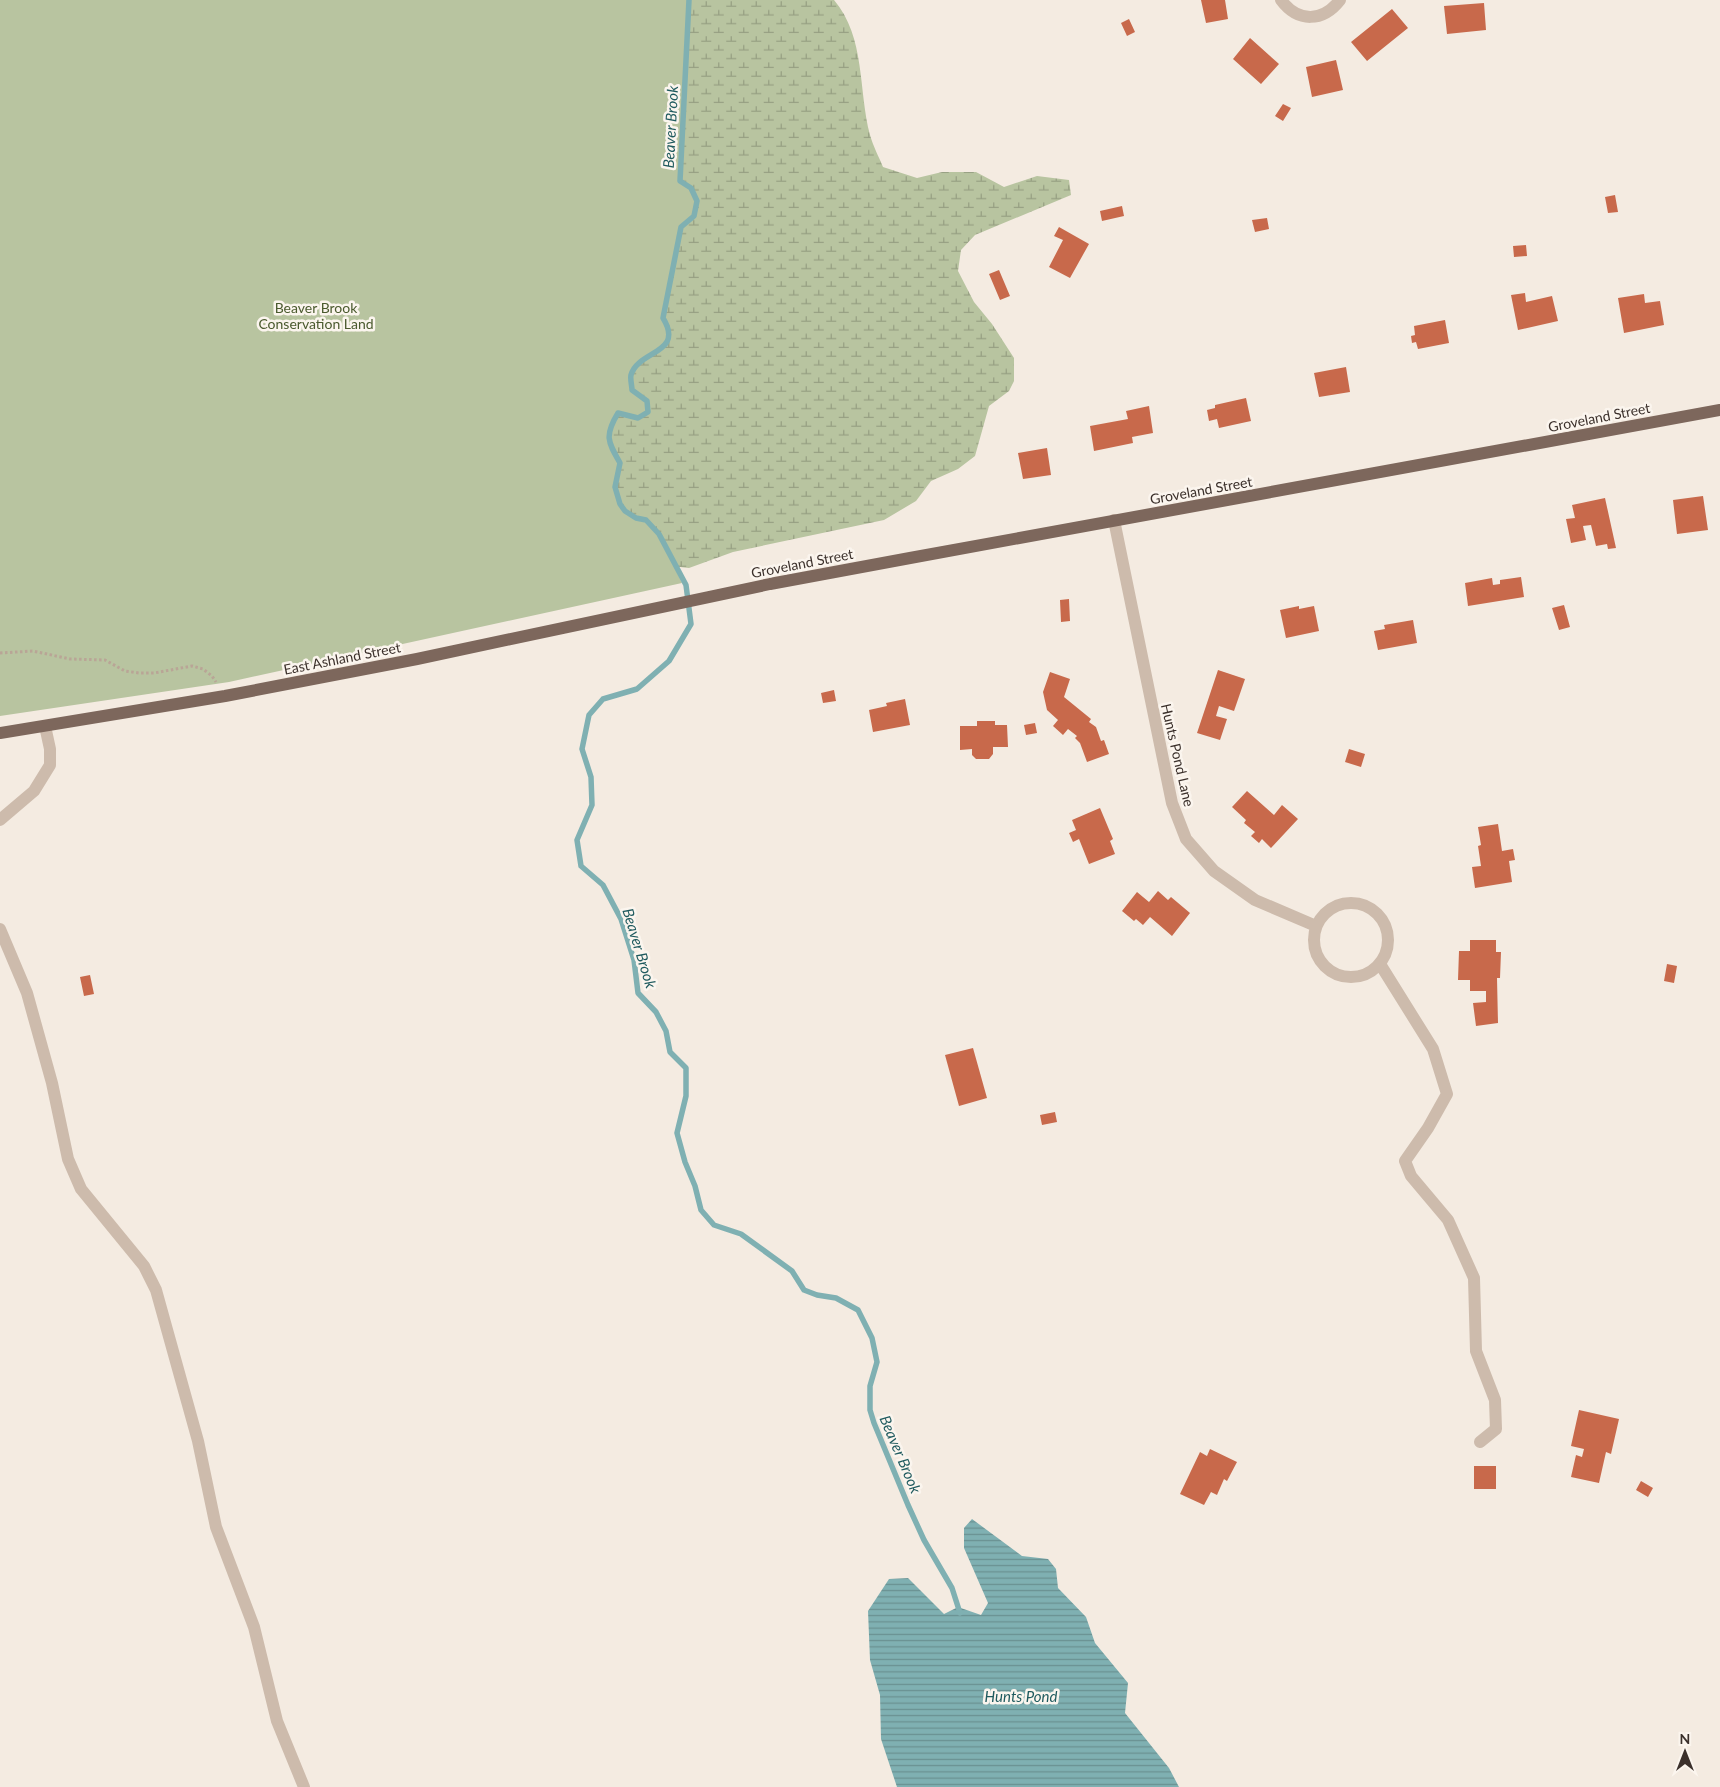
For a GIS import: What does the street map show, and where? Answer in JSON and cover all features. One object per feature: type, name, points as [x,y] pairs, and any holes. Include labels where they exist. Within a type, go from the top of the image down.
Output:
[{"type":"main road","name":"Groveland Street","points":[[682,603],[1114,520],[1720,410]]},
{"type":"main road","name":"East Ashland Street","points":[[0,733],[224,696],[417,659],[682,603]]},
{"type":"street","points":[[1281,0],[1290,10],[1300,15],[1312,17],[1324,14],[1334,8],[1340,0]]},
{"type":"street","name":"Hunts Pond Lane","points":[[1114,520],[1172,803],[1186,840],[1214,871],[1255,900],[1316,926]]},
{"type":"street","points":[[0,820],[34,790],[50,765],[50,749],[45,726]]},
{"type":"street","points":[[1352,902],[1364,904],[1374,910],[1388,930],[1389,942],[1380,964],[1360,976],[1348,977],[1337,974],[1319,960],[1315,949],[1314,937],[1316,926],[1326,913],[1340,904],[1352,902]]},
{"type":"street","points":[[0,929],[27,993],[52,1083],[68,1159],[77,1182],[95,1208],[144,1266],[156,1290],[198,1441],[216,1527],[254,1628],[277,1721],[304,1787]]},
{"type":"street","points":[[1380,964],[1433,1049],[1447,1094],[1428,1128],[1405,1161],[1411,1176],[1448,1220],[1474,1278],[1476,1351],[1495,1400],[1496,1429],[1480,1442]]},
{"type":"path","points":[[0,653],[33,651],[70,659],[105,660],[125,671],[139,673],[154,673],[192,666],[203,669],[212,676],[224,696]]},
{"type":"green space","points":[[0,0],[834,0],[844,15],[856,48],[866,118],[874,147],[883,167],[917,178],[942,172],[976,172],[1004,187],[1037,176],[1069,180],[1071,195],[975,235],[961,250],[958,271],[974,302],[992,324],[1014,358],[1014,381],[1009,391],[989,406],[975,456],[958,469],[931,481],[916,501],[884,520],[733,552],[689,568],[671,566],[0,138]]},
{"type":"green space","name":"Beaver Brook Conservation Land","points":[[0,0],[689,0],[680,181],[691,188],[697,201],[694,216],[681,227],[663,318],[669,328],[669,336],[661,348],[640,363],[631,375],[632,390],[647,401],[648,412],[638,418],[618,413],[609,433],[610,444],[620,463],[615,487],[620,504],[625,511],[636,518],[646,520],[659,534],[682,583],[229,682],[0,716]]},
{"type":"water","name":"Hunts Pond","points":[[972,1519],[1022,1556],[1048,1559],[1056,1569],[1058,1588],[1086,1617],[1095,1643],[1128,1683],[1125,1713],[1169,1768],[1179,1787],[897,1787],[881,1739],[880,1695],[870,1660],[868,1611],[889,1579],[908,1578],[944,1614],[958,1607],[981,1615],[988,1603],[964,1548],[964,1528]]},
{"type":"building","points":[[1201,0],[1225,0],[1228,19],[1206,23]]},
{"type":"building","points":[[1484,3],[1486,30],[1447,34],[1444,6]]},
{"type":"building","points":[[1392,9],[1408,28],[1367,61],[1351,42]]},
{"type":"building","points":[[1129,19],[1135,32],[1127,36],[1121,23]]},
{"type":"building","points":[[1250,38],[1279,64],[1261,84],[1233,59]]},
{"type":"building","points":[[1336,60],[1343,90],[1312,97],[1306,67]]},
{"type":"building","points":[[1283,104],[1291,108],[1283,121],[1275,116]]},
{"type":"building","points":[[1615,195],[1618,212],[1608,213],[1605,197]]},
{"type":"building","points":[[1122,206],[1124,216],[1102,221],[1100,211]]},
{"type":"building","points":[[1267,218],[1269,229],[1255,232],[1252,220]]},
{"type":"building","points":[[1059,227],[1089,244],[1070,278],[1049,267],[1063,240],[1054,236]]},
{"type":"building","points":[[1526,245],[1527,256],[1514,257],[1513,246]]},
{"type":"building","points":[[999,270],[1010,296],[1000,300],[989,274]]},
{"type":"building","points":[[1525,293],[1526,302],[1552,296],[1558,321],[1518,330],[1511,295]]},
{"type":"building","points":[[1644,294],[1645,303],[1660,301],[1664,325],[1624,333],[1618,298]]},
{"type":"building","points":[[1445,320],[1449,343],[1418,349],[1416,342],[1412,343],[1411,336],[1415,335],[1414,326]]},
{"type":"building","points":[[1346,367],[1350,392],[1319,397],[1314,373]]},
{"type":"building","points":[[1246,398],[1251,421],[1219,428],[1217,419],[1209,421],[1207,410],[1215,408],[1215,405]]},
{"type":"building","points":[[1149,406],[1153,433],[1132,437],[1133,443],[1094,451],[1090,426],[1128,419],[1126,411]]},
{"type":"building","points":[[1047,448],[1051,475],[1023,479],[1018,453]]},
{"type":"building","points":[[1703,496],[1708,530],[1677,534],[1673,500]]},
{"type":"building","points":[[1605,498],[1616,548],[1608,549],[1607,544],[1596,546],[1591,525],[1583,526],[1586,540],[1571,543],[1566,519],[1575,518],[1572,505]]},
{"type":"building","points":[[1521,577],[1524,597],[1468,606],[1465,583],[1492,578],[1493,585],[1500,584],[1500,580]]},
{"type":"building","points":[[1069,599],[1070,621],[1061,622],[1060,600]]},
{"type":"building","points":[[1564,605],[1570,627],[1559,630],[1552,608]]},
{"type":"building","points":[[1299,606],[1299,609],[1314,606],[1319,631],[1286,638],[1280,610]]},
{"type":"building","points":[[1413,620],[1417,643],[1378,650],[1374,631],[1385,629],[1384,625]]},
{"type":"building","points":[[1218,670],[1245,679],[1234,711],[1219,706],[1216,716],[1227,719],[1220,740],[1197,733]]},
{"type":"building","points":[[1050,672],[1070,679],[1064,697],[1091,719],[1089,722],[1096,727],[1101,741],[1104,740],[1109,754],[1087,762],[1080,743],[1075,738],[1077,736],[1068,729],[1063,735],[1053,726],[1058,720],[1047,710],[1043,692]]},
{"type":"building","points":[[834,690],[836,701],[823,703],[821,693]]},
{"type":"building","points":[[905,699],[910,725],[873,732],[869,710],[887,706],[886,703]]},
{"type":"building","points":[[977,721],[995,721],[995,725],[1007,725],[1008,747],[993,747],[993,754],[989,759],[976,759],[972,755],[972,749],[960,750],[960,726],[977,726]]},
{"type":"building","points":[[1035,723],[1037,733],[1026,735],[1024,725]]},
{"type":"building","points":[[1349,749],[1365,754],[1361,767],[1345,762]]},
{"type":"building","points":[[1247,791],[1274,815],[1282,805],[1298,819],[1271,848],[1262,839],[1259,843],[1251,836],[1255,832],[1244,823],[1246,820],[1232,807]]},
{"type":"building","points":[[1100,808],[1113,839],[1110,841],[1115,854],[1089,864],[1079,839],[1073,842],[1069,833],[1076,830],[1072,820]]},
{"type":"building","points":[[1498,824],[1502,851],[1513,849],[1515,860],[1509,861],[1512,882],[1475,888],[1472,867],[1481,866],[1478,846],[1481,845],[1478,827]]},
{"type":"building","points":[[1158,891],[1168,900],[1171,897],[1190,913],[1172,936],[1150,917],[1143,925],[1136,919],[1134,921],[1122,911],[1137,892],[1149,902]]},
{"type":"building","points":[[1470,940],[1496,940],[1496,952],[1501,952],[1500,978],[1497,978],[1498,1023],[1476,1026],[1473,1003],[1486,1002],[1486,991],[1470,991],[1470,980],[1458,980],[1459,951],[1470,951]]},
{"type":"building","points":[[1667,964],[1677,966],[1674,983],[1664,981]]},
{"type":"building","points":[[90,975],[94,994],[84,996],[80,977]]},
{"type":"building","points":[[973,1048],[987,1098],[959,1106],[945,1055]]},
{"type":"building","points":[[1055,1112],[1057,1122],[1042,1125],[1040,1115]]},
{"type":"building","points":[[1579,1410],[1619,1419],[1611,1454],[1606,1452],[1599,1483],[1571,1477],[1576,1455],[1582,1457],[1584,1449],[1571,1446]]},
{"type":"building","points":[[1210,1449],[1237,1462],[1227,1481],[1224,1479],[1217,1495],[1211,1492],[1204,1505],[1180,1494],[1200,1452],[1207,1456]]},
{"type":"building","points":[[1474,1466],[1496,1466],[1496,1489],[1474,1489]]},
{"type":"building","points":[[1641,1481],[1653,1488],[1648,1497],[1636,1490]]},
{"type":"waterway","name":"Beaver Brook","points":[[689,0],[680,181],[691,188],[697,201],[694,216],[681,227],[663,318],[668,330],[668,339],[658,351],[635,367],[631,375],[632,390],[647,401],[648,412],[638,418],[618,413],[609,433],[609,439],[620,463],[615,487],[620,504],[625,511],[636,518],[646,520],[659,534],[686,585],[691,624],[669,661],[637,689],[603,699],[589,715],[582,749],[591,777],[592,805],[577,840],[581,866],[603,885],[621,919],[634,960],[638,993],[656,1012],[666,1031],[670,1052],[686,1068],[686,1096],[677,1133],[701,1210],[714,1225],[741,1234],[792,1271],[804,1290],[817,1295],[836,1298],[858,1310],[872,1338],[877,1362],[870,1386],[870,1410],[874,1423],[924,1540],[952,1588],[960,1613]]}]
